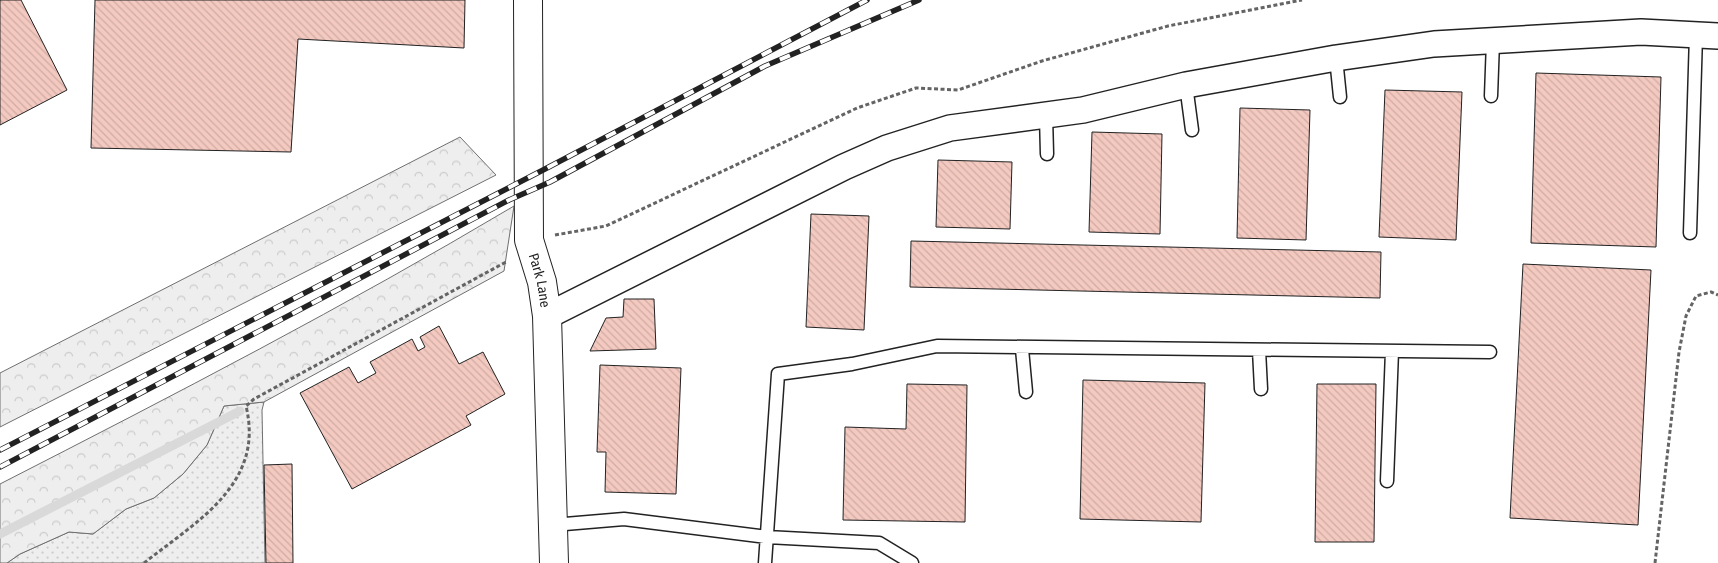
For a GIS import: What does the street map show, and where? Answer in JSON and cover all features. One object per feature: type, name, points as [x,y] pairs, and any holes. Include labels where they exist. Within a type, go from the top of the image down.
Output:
[{"type":"street","name":"Park Lane","points":[[528,0],[529,240],[542,282],[548,316],[554,563]]},
{"type":"street","points":[[548,316],[844,167],[887,148],[950,128],[1083,110],[1186,86],[1336,58],[1434,44],[1641,32],[1707,35]]},
{"type":"lane","points":[[1690,233],[1707,35]]},
{"type":"lane","points":[[1491,96],[1493,42]]},
{"type":"lane","points":[[1336,58],[1340,97]]},
{"type":"lane","points":[[1186,86],[1192,130]]},
{"type":"lane","points":[[1046,116],[1047,154]]},
{"type":"lane","points":[[765,563],[778,374],[852,364],[937,346],[1022,349],[1490,352]]},
{"type":"lane","points":[[1022,349],[1026,392]]},
{"type":"lane","points":[[1259,350],[1261,389]]},
{"type":"lane","points":[[1387,481],[1392,351]]},
{"type":"lane","points":[[552,525],[624,519],[767,537],[880,543],[912,563]]},
{"type":"path","points":[[144,563],[207,513],[234,484],[247,459],[250,439],[246,406],[254,399],[503,265],[529,240],[606,226],[857,108],[916,88],[958,90],[1042,61],[1168,26],[1302,0]]},
{"type":"path","points":[[1655,563],[1686,316],[1696,296],[1711,292],[1718,295]]},
{"type":"green space","points":[[460,137],[496,175],[0,427],[0,373]]},
{"type":"green space","points":[[514,206],[504,271],[264,402],[224,406],[207,445],[183,474],[154,498],[126,509],[93,534],[69,532],[20,554],[7,563],[0,563],[0,484],[323,314]]},
{"type":"green space","points":[[264,402],[262,410],[265,563],[7,563],[20,554],[69,532],[93,534],[126,509],[154,498],[183,474],[207,445],[224,406]]},
{"type":"building","points":[[0,0],[21,0],[67,90],[0,125]]},
{"type":"building","points":[[95,0],[465,0],[464,48],[298,39],[291,152],[91,148]]},
{"type":"building","points":[[1536,73],[1661,77],[1656,247],[1531,243]]},
{"type":"building","points":[[1385,90],[1462,92],[1456,240],[1379,237]]},
{"type":"building","points":[[1240,108],[1310,110],[1306,240],[1237,238]]},
{"type":"building","points":[[1092,132],[1162,134],[1160,234],[1089,232]]},
{"type":"building","points":[[938,160],[1012,162],[1010,229],[936,227]]},
{"type":"building","points":[[811,214],[869,216],[864,330],[806,327]]},
{"type":"building","points":[[911,241],[1381,252],[1380,298],[910,287]]},
{"type":"building","points":[[1523,264],[1651,270],[1638,525],[1510,518]]},
{"type":"building","points":[[624,299],[654,299],[656,349],[590,351],[606,318],[623,317]]},
{"type":"building","points":[[439,326],[459,364],[483,352],[505,394],[466,416],[471,425],[352,489],[300,393],[349,367],[358,383],[376,373],[370,362],[412,339],[418,351],[425,347],[420,337]]},
{"type":"building","points":[[600,365],[681,368],[676,494],[605,492],[606,452],[597,452]]},
{"type":"building","points":[[1083,380],[1205,383],[1201,522],[1080,519]]},
{"type":"building","points":[[907,384],[967,385],[965,522],[843,520],[845,427],[906,429]]},
{"type":"building","points":[[1317,384],[1376,384],[1374,542],[1315,542]]},
{"type":"building","points":[[292,464],[293,563],[266,563],[264,465]]},
{"type":"waterway","points":[[0,534],[240,411]]},
{"type":"railway","points":[[0,450],[545,169],[867,0]]},
{"type":"railway","points":[[0,467],[509,200],[550,182],[765,66],[919,0]]}]
